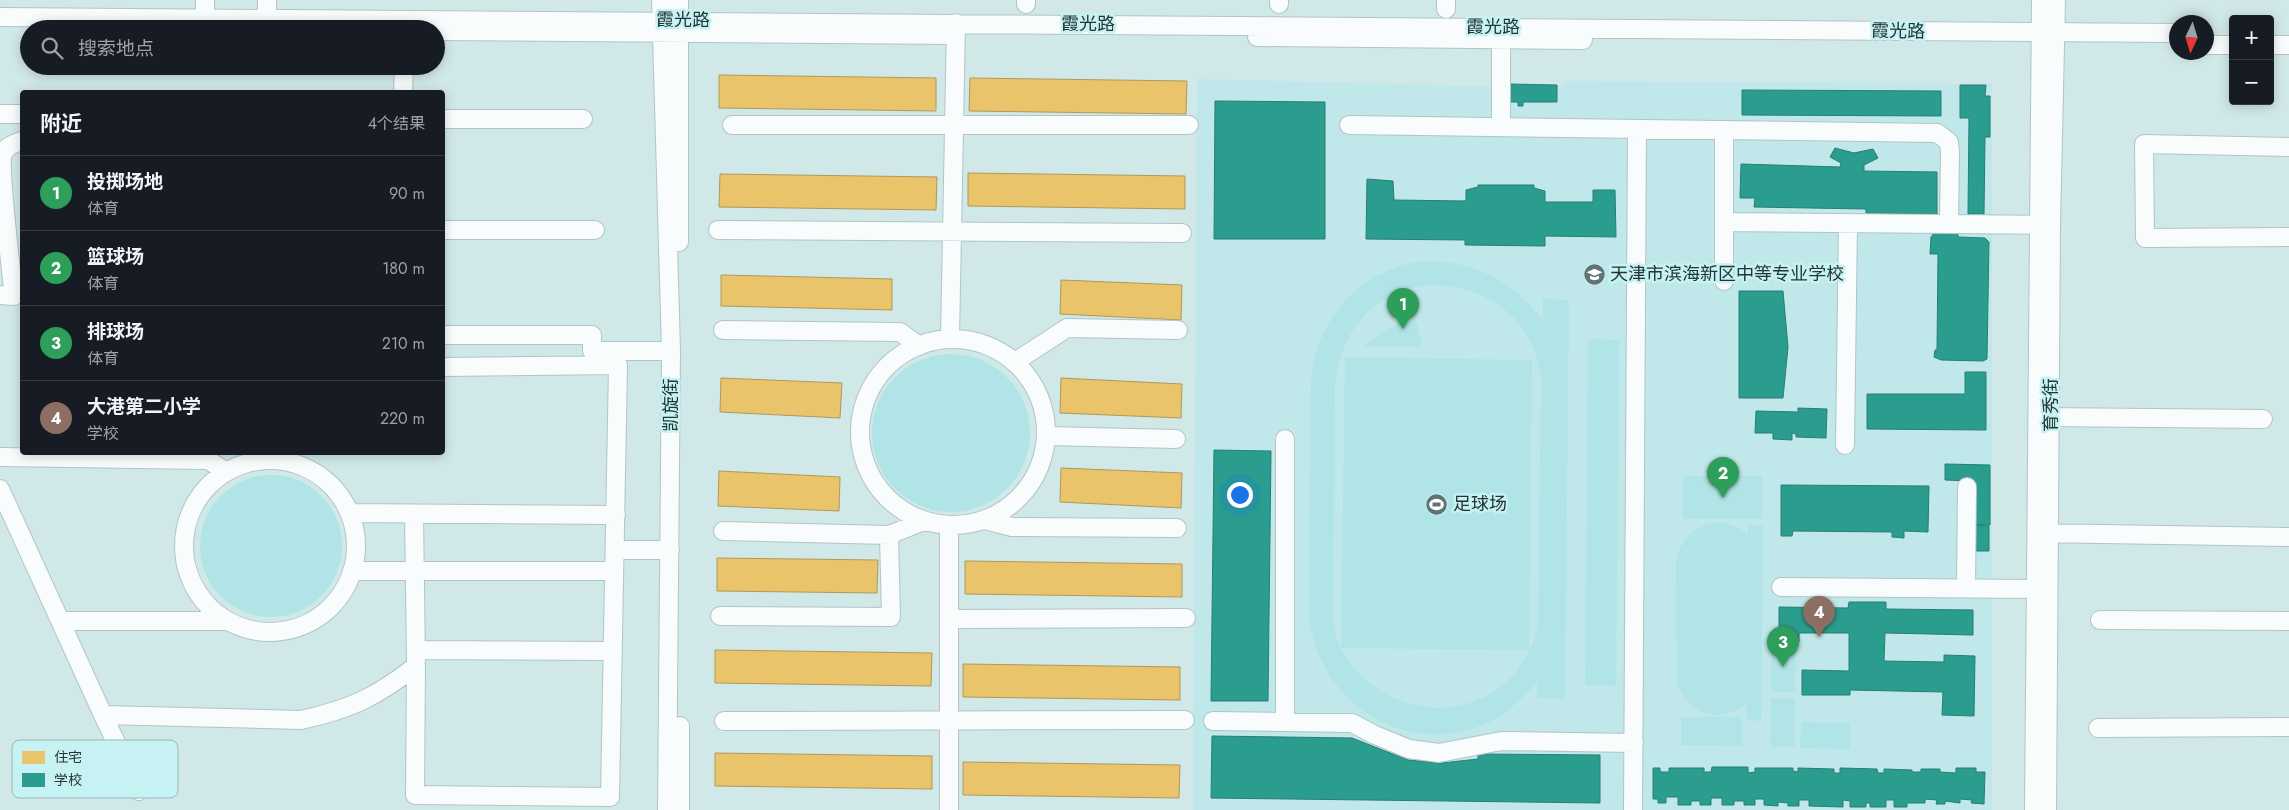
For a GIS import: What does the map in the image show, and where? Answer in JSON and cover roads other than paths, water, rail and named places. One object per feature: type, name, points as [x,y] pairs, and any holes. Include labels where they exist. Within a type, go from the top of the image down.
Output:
[{"type":"street","points":[[205,0],[205,20]]},
{"type":"street","points":[[265,20],[267,0]]},
{"type":"street","name":"凯旋街","points":[[661,0],[671,351],[667,810]]},
{"type":"street","name":"凯旋街","points":[[679,0],[680,810]]},
{"type":"street","name":"育秀街","points":[[2041,0],[2048,38]]},
{"type":"street","name":"育秀街","points":[[2047,810],[2043,589],[2045,225],[2048,38],[2056,0]]},
{"type":"street","name":"霞光路","points":[[4,18],[84,20]]},
{"type":"street","name":"霞光路","points":[[445,24],[2048,38],[2169,44]]},
{"type":"street","name":"霞光路","points":[[445,31],[661,27]]},
{"type":"street","points":[[950,339],[956,29]]},
{"type":"street","points":[[1500,33],[1501,127]]},
{"type":"street","name":"霞光路","points":[[2048,38],[2169,33]]},
{"type":"street","points":[[2214,33],[2229,33]]},
{"type":"street","points":[[2274,33],[2289,33]]},
{"type":"street","points":[[2214,44],[2229,45]]},
{"type":"street","points":[[2274,45],[2289,45]]},
{"type":"street","points":[[403,90],[404,75]]},
{"type":"street","points":[[0,114],[20,114]]},
{"type":"street","points":[[445,120],[583,119]]},
{"type":"street","points":[[732,125],[1189,125]]},
{"type":"street","points":[[1349,125],[1937,133],[1949,142],[1949,224]]},
{"type":"street","points":[[1633,810],[1637,129]]},
{"type":"street","points":[[1724,130],[1724,281]]},
{"type":"street","points":[[12,296],[1,189],[1,158],[8,146],[20,142]]},
{"type":"street","points":[[2289,146],[2144,144],[2145,238],[2289,237]]},
{"type":"street","points":[[1724,222],[2045,225]]},
{"type":"street","points":[[1845,445],[1848,223]]},
{"type":"street","points":[[445,230],[596,230]]},
{"type":"street","points":[[718,230],[1182,233]]},
{"type":"street","points":[[1015,362],[1067,328],[1178,330]]},
{"type":"street","points":[[723,330],[900,332],[919,346]]},
{"type":"street","points":[[445,335],[592,335],[592,351],[671,351]]},
{"type":"street","points":[[950,339],[988,345],[1015,362],[1035,387],[1046,417],[1046,436],[1045,449],[1034,479],[1013,504],[985,520],[949,525],[924,521],[897,508],[876,486],[863,460],[859,431],[864,401],[878,375],[900,355],[926,342],[950,339]]},
{"type":"street","points":[[414,514],[415,795],[610,797],[618,365],[445,366]]},
{"type":"street","points":[[2044,417],[2263,419]]},
{"type":"street","points":[[1046,436],[1176,439]]},
{"type":"street","points":[[1284,721],[1285,439]]},
{"type":"street","points":[[225,455],[225,472]]},
{"type":"street","points":[[0,457],[208,460],[225,472]]},
{"type":"street","points":[[257,461],[285,461],[311,470],[333,487],[350,514],[356,536],[355,564],[345,590],[327,611],[304,626],[278,632],[252,630],[227,621],[206,604],[192,582],[184,557],[185,531],[194,506],[209,485],[225,472],[257,461]]},
{"type":"street","points":[[1966,588],[1967,487]]},
{"type":"street","points":[[0,489],[114,740]]},
{"type":"street","points":[[350,514],[616,516]]},
{"type":"street","points":[[985,520],[1012,527],[1177,528]]},
{"type":"street","points":[[722,531],[889,535],[924,521]]},
{"type":"street","points":[[949,525],[949,810]]},
{"type":"street","points":[[2043,533],[2289,536]]},
{"type":"street","points":[[720,616],[891,617],[889,535]]},
{"type":"street","points":[[615,550],[670,550]]},
{"type":"street","points":[[352,571],[614,571]]},
{"type":"street","points":[[1781,587],[2043,589]]},
{"type":"street","name":"育秀街","points":[[2034,810],[2043,589]]},
{"type":"street","points":[[949,619],[1186,618]]},
{"type":"street","points":[[2100,620],[2289,621]]},
{"type":"street","points":[[60,621],[227,621]]},
{"type":"street","points":[[102,715],[301,720],[328,715],[364,702],[389,687],[416,658],[613,651]]},
{"type":"street","points":[[724,721],[1185,720]]},
{"type":"street","points":[[1213,721],[1352,723],[1374,735],[1410,749],[1439,753],[1501,741],[1634,743]]},
{"type":"street","points":[[2098,728],[2289,727]]},
{"type":"place","name":"天津市滨海新区中等专业学校","points":[[1594,274]]},
{"type":"place","name":"投掷场地","points":[[1403,329]]},
{"type":"place","name":"篮球场","points":[[1723,498]]},
{"type":"place","name":"足球场","points":[[1437,504]]},
{"type":"place","name":"大港第二小学","points":[[1819,637]]},
{"type":"place","name":"排球场","points":[[1783,667]]}]
